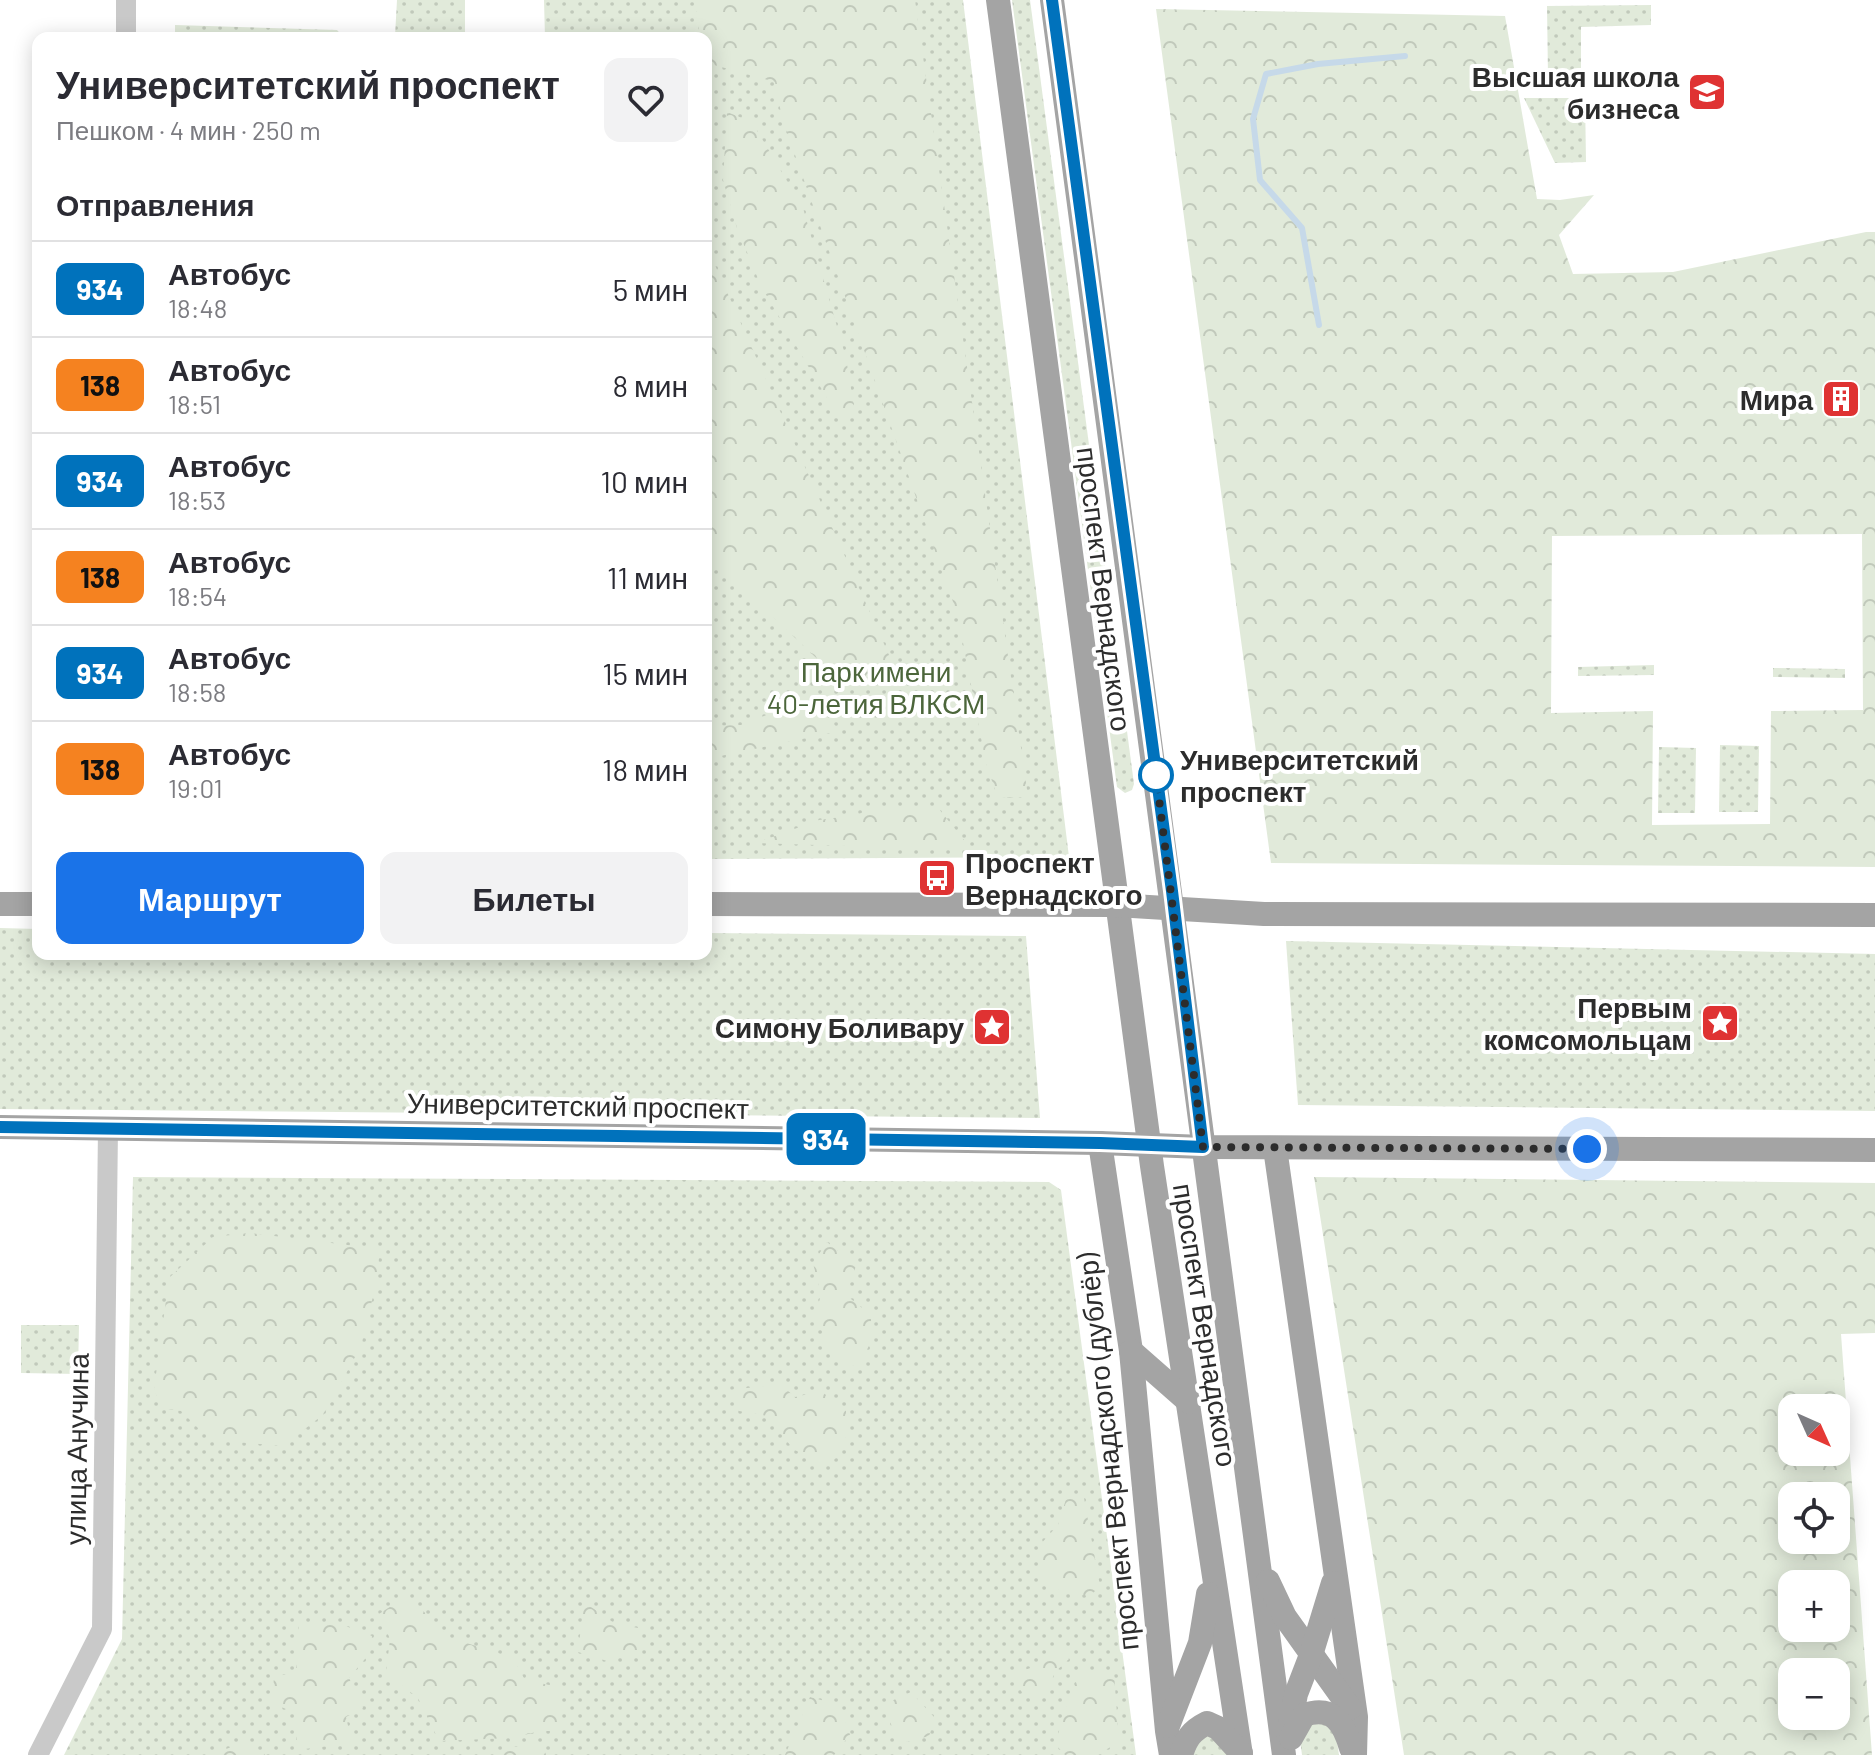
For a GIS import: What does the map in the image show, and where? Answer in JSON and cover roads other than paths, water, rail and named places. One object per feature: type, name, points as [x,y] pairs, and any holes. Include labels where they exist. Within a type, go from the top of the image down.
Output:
[{"type":"main road","name":"проспект Вернадского","points":[[998,0],[1149,1144],[1241,1754]]},
{"type":"main road","name":"проспект Вернадского","points":[[1052,0],[1284,1755]]},
{"type":"main road","points":[[0,904],[32,904]]},
{"type":"main road","points":[[712,904],[1116,905],[1264,914],[1875,915]]},
{"type":"main road","name":"Университетский проспект","points":[[0,1127],[1275,1148],[1875,1150]]},
{"type":"main road","name":"проспект Вернадского (дублёр)","points":[[1100,1143],[1131,1351],[1171,1755]]},
{"type":"main road","points":[[1275,1148],[1356,1717],[1354,1755]]},
{"type":"main road","points":[[1131,1351],[1189,1402]]},
{"type":"main road","points":[[1256,1549],[1285,1617],[1356,1717]]},
{"type":"main road","points":[[1167,1731],[1200,1643],[1211,1563]]},
{"type":"main road","points":[[1284,1755],[1296,1694],[1335,1577]]},
{"type":"main road","points":[[1284,1755],[1295,1727],[1304,1715],[1317,1711],[1328,1713],[1340,1722],[1354,1755]]},
{"type":"main road","points":[[1181,1755],[1187,1737],[1207,1723],[1218,1728],[1241,1754]]},
{"type":"street","points":[[126,0],[126,32]]},
{"type":"street","name":"улица Анучина","points":[[38,1755],[102,1629],[108,1128]]},
{"type":"waterway","points":[[1319,325],[1302,228],[1260,180],[1253,119],[1266,74],[1318,64],[1405,56]]},
{"type":"place","name":"Высшая школа бизнеса","points":[[1707,92]]},
{"type":"place","name":"Мира","points":[[1841,399]]},
{"type":"place","name":"Университетский проспект","points":[[1156,775]]},
{"type":"place","name":"Проспект Вернадского","points":[[937,878]]},
{"type":"place","name":"Первым комсомольцам","points":[[1720,1023]]},
{"type":"place","name":"Симону Боливару","points":[[992,1027]]},
{"type":"park label","name":"Парк имени 40-летия ВЛКСМ","points":[[876,687]]}]
